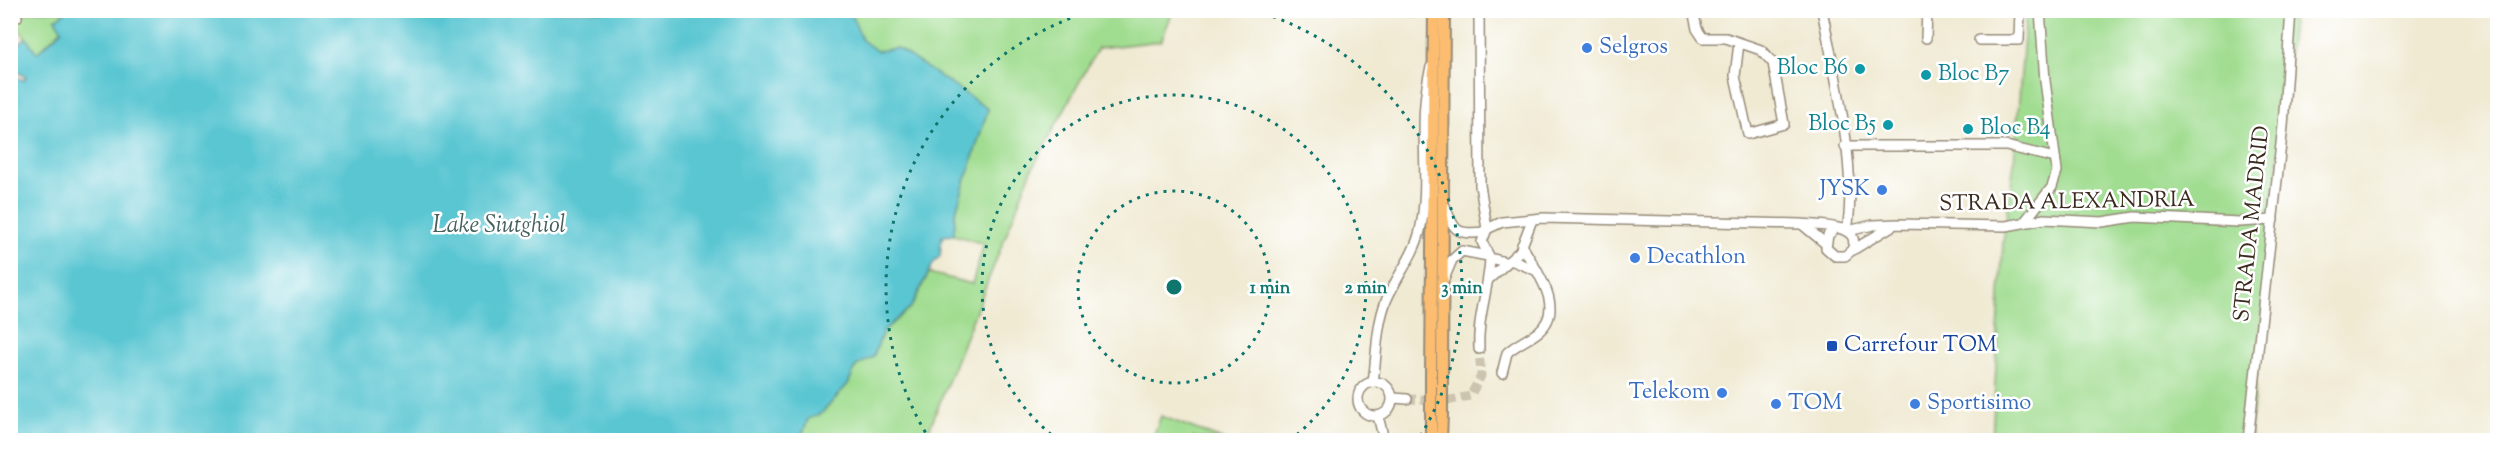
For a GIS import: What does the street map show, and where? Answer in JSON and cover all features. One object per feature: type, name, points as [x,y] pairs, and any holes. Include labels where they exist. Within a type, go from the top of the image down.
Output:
[{"type":"main road","points":[[1431,441],[1436,415],[1434,10]]},
{"type":"main road","points":[[1436,376],[1443,284],[1444,10]]},
{"type":"main road","points":[[1436,415],[1441,441]]},
{"type":"street","points":[[1479,10],[1480,185],[1486,230],[1482,242],[1489,257],[1489,279],[1479,323],[1479,349]]},
{"type":"street","points":[[1694,10],[1697,29],[1703,38],[1726,38],[1761,50],[1773,63],[1784,124],[1748,134],[1735,76],[1739,43]]},
{"type":"street","points":[[1822,10],[1845,146],[1849,217],[1847,230],[1854,240],[1852,250],[1845,256],[1835,256],[1828,251],[1826,244],[1828,235],[1835,229]]},
{"type":"street","points":[[1926,38],[1927,10]]},
{"type":"street","points":[[1979,40],[2019,40],[2020,10]]},
{"type":"street","points":[[2026,220],[2052,187],[2057,171],[2045,81],[2040,10]]},
{"type":"street","name":"STRADA MADRID","points":[[2248,441],[2287,85],[2291,10]]},
{"type":"street","points":[[1373,382],[1379,322],[1394,283],[1410,257],[1420,231],[1424,97],[1434,59]]},
{"type":"street","points":[[1845,146],[2006,146],[2055,158]]},
{"type":"street","points":[[1443,201],[1450,222],[1457,231],[1468,234],[1505,222],[1543,218],[1801,224],[1847,230]]},
{"type":"street","points":[[1482,206],[1518,229],[1534,270],[1542,279],[1548,293],[1550,308],[1539,332],[1507,353],[1502,373]]},
{"type":"street","name":"STRADA ALEXANDRIA","points":[[1847,230],[1873,225],[1897,224],[2006,226],[2026,220],[2044,219],[2102,222],[2135,217],[2239,222],[2273,219]]},
{"type":"street","points":[[1489,279],[1520,251],[1532,220]]},
{"type":"street","points":[[1801,224],[1826,244]]},
{"type":"street","name":"STRADA ALEXANDRIA","points":[[1852,250],[1869,238],[1897,224]]},
{"type":"street","points":[[1443,284],[1452,260],[1468,250],[1534,270]]},
{"type":"street","points":[[1373,382],[1388,388],[1393,399],[1387,412],[1378,416],[1366,414],[1359,405],[1359,393],[1367,384],[1373,382]]},
{"type":"street","points":[[1393,399],[1407,399]]},
{"type":"street","points":[[1378,416],[1384,441]]},
{"type":"green space","points":[[890,10],[1173,11],[1161,41],[1098,48],[1032,169],[925,440],[880,440],[866,436],[865,440],[795,440],[803,432],[808,419],[822,413],[848,384],[856,366],[873,357],[883,331],[911,307],[929,273],[972,284],[984,244],[954,235],[955,214],[988,109],[897,48],[877,52],[862,40],[850,11],[877,11],[882,16]]},
{"type":"green space","points":[[30,11],[67,11],[55,19],[62,29],[37,53],[14,22]]},
{"type":"green space","points":[[1420,11],[1420,16],[1356,12]]},
{"type":"green space","points":[[2026,11],[2293,11],[2250,440],[1992,440],[2003,243],[2014,163]]},
{"type":"green space","points":[[1161,416],[1224,440],[1193,438],[1192,440],[1152,440]]},
{"type":"water","name":"Lake Siutghiol","points":[[67,11],[850,11],[862,40],[877,51],[897,48],[988,109],[955,214],[954,235],[942,236],[940,256],[934,262],[911,307],[883,331],[873,357],[856,366],[848,384],[822,413],[808,419],[803,432],[795,440],[11,440],[11,75],[24,80],[26,77],[14,70],[11,49],[26,38],[37,53],[62,30],[55,19]]},
{"type":"tunnel","points":[[1407,399],[1451,400],[1470,396],[1481,376],[1479,349]]},
{"type":"place","name":"Selgros","points":[[1587,48]]},
{"type":"place","name":"Bloc B6","points":[[1860,69]]},
{"type":"place","name":"Bloc B7","points":[[1926,75]]},
{"type":"place","name":"Bloc B5","points":[[1888,125]]},
{"type":"place","name":"Bloc B4","points":[[1968,129]]},
{"type":"place","name":"JYSK","points":[[1882,190]]},
{"type":"place","name":"Decathlon","points":[[1635,258]]},
{"type":"place","name":"Carrefour TOM","points":[[1832,346]]},
{"type":"place","name":"Telekom","points":[[1722,393]]},
{"type":"place","name":"TOM","points":[[1776,404]]},
{"type":"place","name":"Sportisimo","points":[[1915,404]]}]
